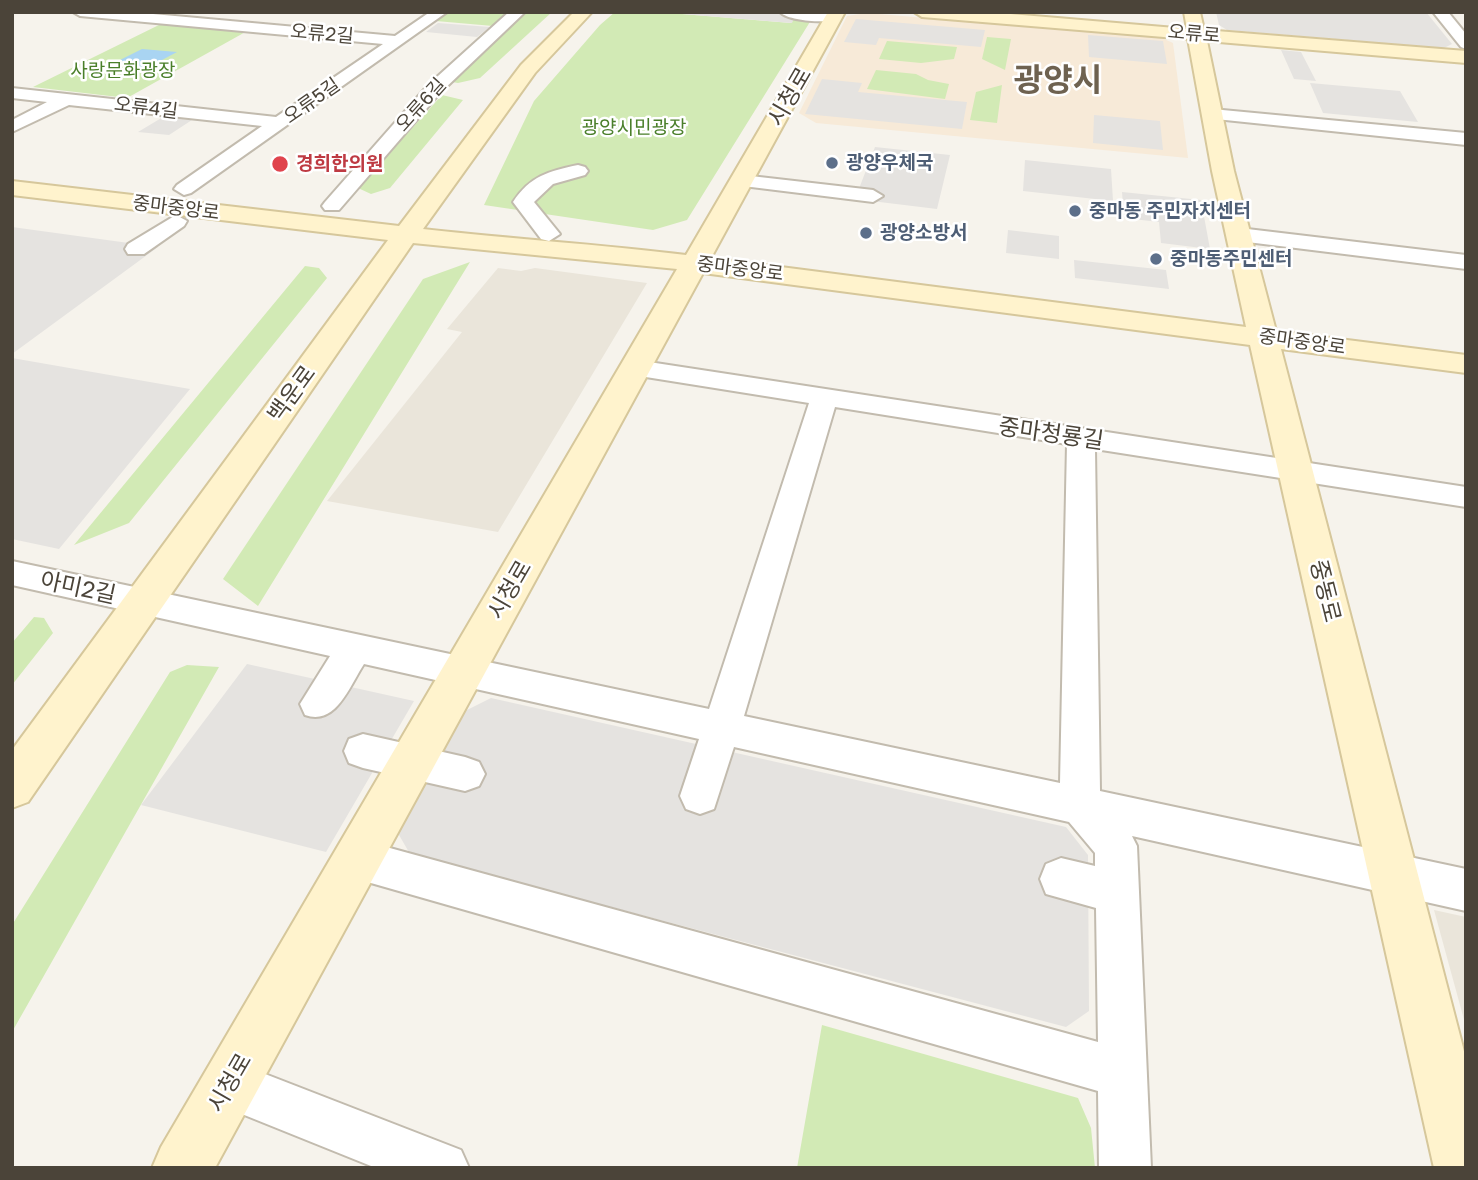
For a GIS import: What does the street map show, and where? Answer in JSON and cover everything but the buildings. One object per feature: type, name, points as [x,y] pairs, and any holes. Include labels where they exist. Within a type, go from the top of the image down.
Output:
[{"type":"main road","name":"백운로","points":[[12,787],[475,137],[528,69],[584,12]]},
{"type":"main road","name":"오류로","points":[[922,12],[1194,23],[1466,57]]},
{"type":"main road","name":"시청로","points":[[182,1168],[836,15]]},
{"type":"main road","name":"중동로","points":[[1194,23],[1240,235],[1464,1168]]},
{"type":"main road","name":"중마중앙로","points":[[12,170],[332,206],[413,225],[695,264],[1262,328],[1466,346]]},
{"type":"main road","name":"중마중앙로","points":[[12,188],[293,221],[413,225]]},
{"type":"main road","points":[[12,203],[139,221],[293,221]]},
{"type":"main road","name":"중마중앙로","points":[[1262,328],[1466,364]]},
{"type":"street","name":"오류2길","points":[[80,12],[158,15],[210,24],[398,41]]},
{"type":"street","points":[[210,24],[232,12]]},
{"type":"street","name":"오류5길","points":[[184,189],[440,12]]},
{"type":"street","name":"오류6길","points":[[332,206],[433,89],[518,12]]},
{"type":"street","points":[[1440,12],[1463,36]]},
{"type":"street","points":[[788,13],[836,15]]},
{"type":"street","points":[[271,30],[291,18]]},
{"type":"street","name":"오류4길","points":[[12,93],[279,123]]},
{"type":"street","points":[[12,127],[67,99]]},
{"type":"street","points":[[1212,114],[1466,139]]},
{"type":"street","points":[[541,242],[523,202],[532,186],[552,176],[578,171]]},
{"type":"street","points":[[741,181],[873,196]]},
{"type":"street","points":[[136,249],[176,221]]},
{"type":"street","points":[[1240,235],[1466,262]]},
{"type":"street","name":"중마청룡길","points":[[636,368],[1466,498]]},
{"type":"street","points":[[700,796],[824,399]]},
{"type":"street","points":[[1081,438],[1080,805],[1116,846],[1125,1168]]},
{"type":"street","name":"아미2길","points":[[12,573],[1466,890]]},
{"type":"street","points":[[318,704],[355,648]]},
{"type":"street","points":[[363,751],[465,774]]},
{"type":"street","points":[[357,859],[1122,1073]]},
{"type":"street","points":[[1061,879],[1117,892]]},
{"type":"street","points":[[229,1085],[443,1168]]},
{"type":"shaded area","points":[[658,12],[797,12],[792,23]]},
{"type":"shaded area","points":[[1216,12],[1426,12],[1452,44],[1444,48],[1227,30],[1219,25]]},
{"type":"shaded area","points":[[867,13],[1162,38],[1173,43],[1188,158],[816,123],[799,113],[847,16]]},
{"type":"shaded area","points":[[856,19],[985,30],[981,47],[879,38],[876,45],[844,42]]},
{"type":"shaded area","points":[[438,23],[490,27],[477,37],[426,32]]},
{"type":"shaded area","points":[[1088,35],[1163,41],[1167,64],[1089,57]]},
{"type":"shaded area","points":[[1281,50],[1301,52],[1316,81],[1294,79]]},
{"type":"shaded area","points":[[822,79],[862,83],[858,92],[967,102],[962,129],[805,114]]},
{"type":"shaded area","points":[[1310,83],[1400,91],[1418,122],[1323,113]]},
{"type":"shaded area","points":[[1094,115],[1160,121],[1163,150],[1093,143]]},
{"type":"shaded area","points":[[163,117],[192,120],[169,135],[138,132]]},
{"type":"shaded area","points":[[875,147],[950,155],[937,209],[855,199]]},
{"type":"shaded area","points":[[1025,160],[1111,169],[1113,201],[1023,191]]},
{"type":"shaded area","points":[[1122,192],[1201,200],[1210,249],[1161,243],[1159,222],[1124,218]]},
{"type":"shaded area","points":[[12,227],[158,247],[12,354]]},
{"type":"shaded area","points":[[1008,230],[1059,236],[1059,259],[1006,253]]},
{"type":"shaded area","points":[[1074,260],[1166,270],[1169,289],[1075,278]]},
{"type":"shaded area","points":[[498,268],[521,271],[535,268],[647,283],[498,532],[327,501],[462,332],[447,329]]},
{"type":"shaded area","points":[[12,358],[190,389],[59,549],[12,539]]},
{"type":"shaded area","points":[[247,664],[414,701],[326,852],[141,805]]},
{"type":"shaded area","points":[[491,698],[1066,827],[1088,855],[1089,1011],[1066,1027],[410,854],[395,828],[459,714]]},
{"type":"shaded area","points":[[1434,910],[1466,917],[1466,1027]]},
{"type":"green space","points":[[449,12],[512,12],[493,26],[436,21]]},
{"type":"green space","points":[[528,12],[552,12],[480,78],[458,83],[446,81]]},
{"type":"green space","name":"광양시민광장","points":[[615,12],[658,12],[791,23],[796,15],[813,17],[687,220],[653,230],[484,205],[534,101],[600,25]]},
{"type":"green space","name":"사랑문화광장","points":[[165,22],[249,30],[127,98],[33,87]]},
{"type":"green space","points":[[987,37],[1011,39],[1005,70],[982,59]]},
{"type":"green space","points":[[887,41],[957,47],[954,59],[921,63],[879,59]]},
{"type":"green space","points":[[876,70],[916,74],[928,80],[949,84],[945,99],[867,89]]},
{"type":"green space","points":[[1002,85],[997,123],[970,120],[976,92]]},
{"type":"green space","points":[[442,95],[463,100],[390,188],[371,194],[358,188]]},
{"type":"green space","points":[[470,262],[258,606],[223,579],[423,279]]},
{"type":"green space","points":[[305,266],[319,268],[327,278],[129,523],[74,545]]},
{"type":"green space","points":[[34,617],[44,618],[53,633],[12,685],[12,643]]},
{"type":"green space","points":[[187,665],[219,667],[12,1032],[12,925],[170,672]]},
{"type":"green space","points":[[822,1025],[1078,1098],[1091,1128],[1095,1168],[797,1168]]},
{"type":"water","points":[[142,49],[177,52],[147,68],[112,64]]},
{"type":"place","name":"광양우체국","points":[[832,163]]},
{"type":"place","name":"경희한의원","points":[[280,164]]},
{"type":"place","name":"중마동 주민자치센터","points":[[1075,211]]},
{"type":"place","name":"광양소방서","points":[[866,233]]},
{"type":"place","name":"중마동주민센터","points":[[1156,259]]},
{"type":"district","name":"광양시","points":[[1058,81]]}]
